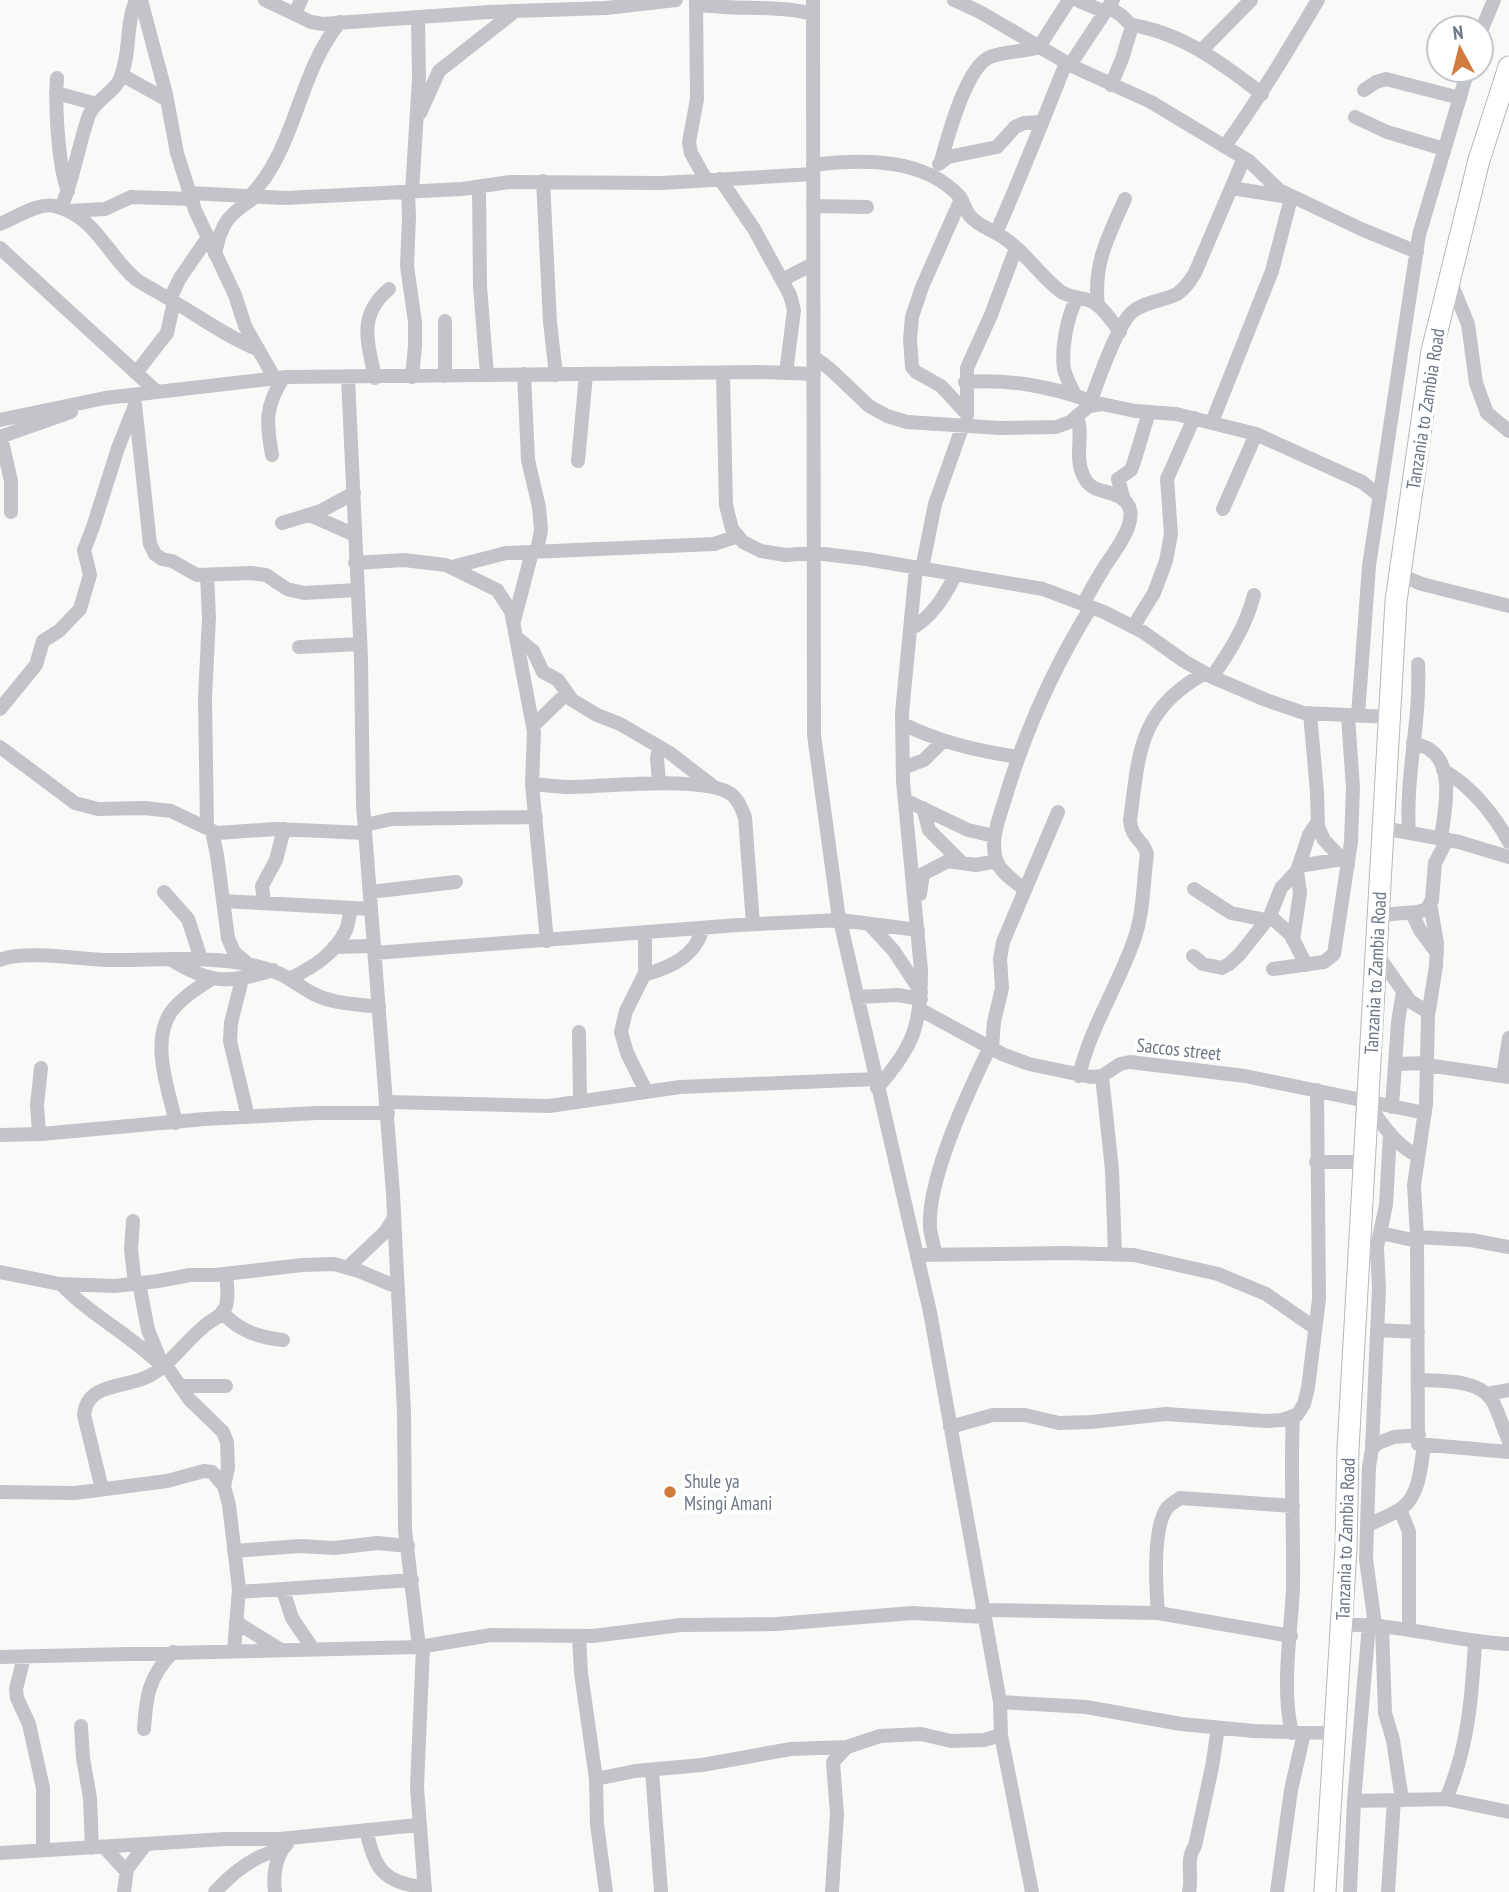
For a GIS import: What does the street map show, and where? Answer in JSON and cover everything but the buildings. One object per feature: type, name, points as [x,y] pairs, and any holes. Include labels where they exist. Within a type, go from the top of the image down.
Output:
[{"type":"highway","name":"Tanzania to Zambia Road","points":[[1325,1892],[1342,1625],[1367,1102],[1400,575],[1424,401],[1449,277],[1479,160],[1503,108],[1509,67]]},
{"type":"street","points":[[64,210],[90,113],[119,82],[122,75],[128,46],[129,22],[139,0]]},
{"type":"street","points":[[139,0],[190,196],[257,349],[279,378]]},
{"type":"street","points":[[265,0],[311,22],[418,17],[520,8],[606,8],[676,0]]},
{"type":"street","points":[[295,14],[301,0]]},
{"type":"street","points":[[930,176],[941,161],[960,99],[984,60],[1039,47],[1069,0]]},
{"type":"street","points":[[1077,0],[1109,6],[1131,25],[1148,27],[1201,51],[1262,94]]},
{"type":"street","points":[[1201,51],[1251,0]]},
{"type":"street","points":[[1225,146],[1262,94],[1318,0]]},
{"type":"street","points":[[957,1],[1068,64],[1151,102],[1244,158],[1279,190],[1293,198],[1417,252]]},
{"type":"street","points":[[786,373],[793,310],[790,295],[754,229],[691,153],[690,142],[697,99],[696,2],[718,8],[792,10],[813,7],[814,734],[840,920],[930,1312],[1000,1702],[1001,1735],[1032,1892]]},
{"type":"street","points":[[996,233],[1068,64],[1109,6]]},
{"type":"street","points":[[416,120],[439,71],[520,8]]},
{"type":"street","points":[[412,377],[415,322],[407,266],[419,79],[418,17]]},
{"type":"street","points":[[215,254],[219,233],[226,219],[252,198],[270,173],[319,51],[340,22]]},
{"type":"street","points":[[1111,85],[1132,32],[1131,25]]},
{"type":"street","points":[[122,75],[167,100]]},
{"type":"street","points":[[57,78],[61,164],[68,191]]},
{"type":"street","points":[[1364,90],[1386,79],[1460,98]]},
{"type":"street","points":[[1273,969],[1324,962],[1334,954],[1353,788],[1353,715],[1369,566],[1419,235],[1464,84]]},
{"type":"street","points":[[56,93],[97,104]]},
{"type":"street","points":[[1355,117],[1387,132],[1444,149]]},
{"type":"street","points":[[941,161],[967,152],[996,147],[1015,127],[1024,123],[1042,122]]},
{"type":"street","points":[[814,357],[869,406],[887,416],[907,422],[928,425],[966,421],[1011,428],[1056,427],[1070,422],[1090,403],[1105,361],[1131,313],[1144,305],[1177,294],[1195,273],[1244,158]]},
{"type":"street","points":[[64,210],[105,209],[131,197],[252,198],[410,192],[543,181],[661,183],[813,169],[841,162],[894,164],[930,176],[947,186],[961,199],[969,216],[978,224],[1016,248],[1062,293],[1098,306],[1120,332]]},
{"type":"street","points":[[543,181],[549,309],[556,374]]},
{"type":"street","points":[[479,187],[481,286],[487,374]]},
{"type":"street","points":[[1231,188],[1293,198]]},
{"type":"street","points":[[1212,422],[1272,271],[1293,198]]},
{"type":"street","points":[[961,199],[922,287],[912,317],[910,339],[912,367],[916,372],[936,382],[966,421]]},
{"type":"street","points":[[1098,306],[1096,284],[1100,259],[1125,199]]},
{"type":"street","points":[[0,224],[45,205],[64,210],[88,224],[136,279],[237,340],[257,349]]},
{"type":"street","points":[[813,206],[867,206]]},
{"type":"street","points":[[136,373],[167,333],[172,300],[180,278],[207,239]]},
{"type":"street","points":[[0,248],[157,392]]},
{"type":"street","points":[[0,1135],[387,1108],[549,1106],[680,1087],[876,1084],[900,1062],[915,1032],[920,1000],[918,930],[905,800],[902,724],[910,629],[919,568],[935,504],[966,421],[967,368],[1016,248]]},
{"type":"street","points":[[782,280],[813,264]]},
{"type":"street","points":[[1449,277],[1468,324],[1476,383],[1487,412],[1509,432]]},
{"type":"street","points":[[374,378],[367,343],[369,318],[372,306],[388,289]]},
{"type":"street","points":[[1075,395],[1064,371],[1064,359],[1071,309],[1077,298]]},
{"type":"street","points":[[445,321],[445,376]]},
{"type":"street","points":[[723,373],[726,505],[732,529],[743,542],[761,551],[785,555],[815,553],[866,559],[1042,589],[1087,605],[1133,627],[1208,675],[1266,700],[1310,713],[1390,718]]},
{"type":"street","points":[[0,419],[112,397],[135,401],[157,392],[279,378],[487,374],[814,374]]},
{"type":"street","points":[[513,623],[541,530],[539,507],[528,460],[524,374]]},
{"type":"street","points":[[578,461],[586,374]]},
{"type":"street","points":[[272,455],[267,410],[279,378]]},
{"type":"street","points":[[348,378],[365,829],[394,1217],[404,1411],[405,1530],[421,1647],[417,1787],[425,1890],[392,1880],[384,1874],[376,1862],[366,1830]]},
{"type":"street","points":[[936,382],[991,380],[1050,387],[1090,403],[1212,422],[1256,434],[1362,482],[1380,496]]},
{"type":"street","points":[[11,512],[11,481],[0,437],[112,397]]},
{"type":"street","points":[[135,401],[151,547],[162,559],[173,561],[197,575],[266,575],[287,589],[304,593],[357,590]]},
{"type":"street","points":[[0,709],[36,665],[43,641],[59,631],[80,609],[90,575],[84,550],[135,401]]},
{"type":"street","points":[[1024,888],[1003,870],[997,861],[994,836],[1017,757],[1052,676],[1123,540],[1130,517],[1118,479],[1131,470],[1149,412]]},
{"type":"street","points":[[1077,416],[1080,423],[1079,453],[1082,473],[1095,489],[1116,494],[1124,500]]},
{"type":"street","points":[[1133,627],[1154,593],[1166,561],[1171,534],[1167,479],[1194,418]]},
{"type":"street","points":[[1223,509],[1256,434]]},
{"type":"street","points":[[282,523],[310,515],[354,492]]},
{"type":"street","points":[[310,515],[355,535]]},
{"type":"street","points":[[452,567],[506,553],[714,544],[738,536]]},
{"type":"street","points":[[355,563],[404,560],[452,567],[496,590],[511,611],[533,726],[532,785],[547,941]]},
{"type":"street","points":[[910,629],[927,618],[957,574]]},
{"type":"street","points":[[1400,575],[1422,584],[1509,606]]},
{"type":"street","points":[[207,576],[209,617],[205,698],[209,829],[224,901],[228,938],[234,952],[248,964]]},
{"type":"street","points":[[1079,1076],[1090,1039],[1132,945],[1142,906],[1147,854],[1145,846],[1132,834],[1130,821],[1142,739],[1174,692],[1208,675],[1239,635],[1249,616],[1254,595]]},
{"type":"street","points":[[517,638],[533,651],[543,672],[558,681],[566,694],[582,707],[620,724],[659,747],[714,787]]},
{"type":"street","points":[[299,647],[360,645]]},
{"type":"street","points":[[1409,833],[1407,804],[1419,705],[1418,664]]},
{"type":"street","points":[[533,726],[566,694]]},
{"type":"street","points":[[1310,713],[1317,823],[1324,840],[1345,862]]},
{"type":"street","points":[[902,724],[943,742],[983,753],[1017,757]]},
{"type":"street","points":[[903,768],[924,760],[943,742]]},
{"type":"street","points":[[1368,1524],[1400,1509],[1413,1495],[1421,1440],[1417,1239],[1413,1185],[1425,1113],[1428,1012],[1437,953],[1435,923],[1430,904],[1435,863],[1444,839],[1446,792],[1443,770],[1436,756],[1429,749],[1413,743]]},
{"type":"street","points":[[0,747],[75,803],[98,808],[172,811],[217,833],[284,829],[365,829],[392,819],[536,817]]},
{"type":"street","points":[[659,747],[659,783]]},
{"type":"street","points":[[1443,770],[1457,778],[1486,807],[1509,842]]},
{"type":"street","points":[[532,785],[569,787],[659,783],[714,787],[729,793],[738,801],[745,817],[753,924]]},
{"type":"street","points":[[905,800],[960,826],[994,836]]},
{"type":"street","points":[[923,808],[929,830],[957,857],[976,865],[997,861]]},
{"type":"street","points":[[935,1254],[930,1229],[931,1209],[948,1143],[991,1048],[1002,988],[1000,959],[1003,942],[1058,812]]},
{"type":"street","points":[[1193,956],[1214,968],[1229,964],[1268,918],[1281,888],[1298,868],[1309,835],[1317,823]]},
{"type":"street","points":[[957,857],[960,826]]},
{"type":"street","points":[[1383,828],[1444,839],[1509,857]]},
{"type":"street","points":[[264,902],[262,886],[276,860],[284,829]]},
{"type":"street","points":[[915,900],[920,894],[921,879],[927,870],[957,857]]},
{"type":"street","points":[[1298,868],[1345,862]]},
{"type":"street","points":[[1293,940],[1300,893],[1298,868]]},
{"type":"street","points":[[370,892],[456,882]]},
{"type":"street","points":[[1194,888],[1231,913],[1268,918],[1281,925],[1293,940],[1306,965]]},
{"type":"street","points":[[164,892],[188,919],[201,959]]},
{"type":"street","points":[[224,901],[371,909]]},
{"type":"street","points":[[1378,915],[1412,913],[1427,909],[1430,904]]},
{"type":"street","points":[[291,978],[320,962],[334,947],[346,930],[351,908]]},
{"type":"street","points":[[1412,913],[1420,930],[1437,953]]},
{"type":"street","points":[[334,947],[375,949],[547,941],[753,924],[840,920],[918,930]]},
{"type":"street","points":[[870,925],[894,951],[920,1000]]},
{"type":"street","points":[[644,975],[680,961],[689,954],[696,946],[703,928]]},
{"type":"street","points":[[645,933],[644,975],[626,1011],[621,1032],[627,1053],[646,1091]]},
{"type":"street","points":[[1376,953],[1410,1001],[1428,1012]]},
{"type":"street","points":[[0,960],[31,954],[92,959],[201,959],[248,964],[273,970],[291,978],[313,994],[334,1001],[379,1007]]},
{"type":"street","points":[[170,959],[195,975],[213,978],[242,979],[273,970]]},
{"type":"street","points":[[176,1123],[166,1079],[162,1031],[172,1012],[213,978]]},
{"type":"street","points":[[242,979],[230,1023],[230,1041],[248,1117]]},
{"type":"street","points":[[1392,1107],[1403,991]]},
{"type":"street","points":[[857,997],[898,995],[920,1000]]},
{"type":"street","name":"Saccos street","points":[[920,1000],[991,1048],[1029,1064],[1079,1076],[1102,1076],[1120,1064],[1130,1062],[1245,1076],[1425,1113]]},
{"type":"street","points":[[579,1032],[580,1101]]},
{"type":"street","points":[[1395,1064],[1428,1064],[1506,1076],[1509,1038]]},
{"type":"street","points":[[39,1134],[37,1105],[40,1068]]},
{"type":"street","points":[[1102,1076],[1112,1170],[1115,1254]]},
{"type":"street","points":[[950,1427],[993,1415],[1025,1415],[1059,1423],[1166,1414],[1266,1421],[1293,1416],[1304,1404],[1319,1298],[1317,1090]]},
{"type":"street","points":[[1367,1102],[1390,1133],[1406,1149],[1419,1156]]},
{"type":"street","points":[[1357,1279],[1372,1263],[1379,1240],[1386,1205],[1390,1133]]},
{"type":"street","points":[[1316,1162],[1364,1162]]},
{"type":"street","points":[[347,1268],[385,1232],[394,1217]]},
{"type":"street","points":[[133,1221],[131,1249],[137,1283],[148,1330],[163,1365]]},
{"type":"street","points":[[1379,1240],[1471,1240],[1509,1247]]},
{"type":"street","points":[[1379,1240],[1366,1559],[1385,1713],[1393,1740],[1398,1800],[1388,1892]]},
{"type":"street","points":[[917,1255],[1134,1255],[1218,1274],[1266,1294],[1315,1328]]},
{"type":"street","points":[[0,1272],[61,1284],[91,1286],[334,1264],[397,1287]]},
{"type":"street","points":[[102,1489],[84,1415],[85,1403],[93,1394],[132,1384],[152,1374],[189,1338],[222,1312],[226,1307],[228,1294],[226,1274]]},
{"type":"street","points":[[61,1284],[87,1308],[125,1333],[163,1365],[200,1411],[223,1432],[227,1441],[229,1468],[224,1486]]},
{"type":"street","points":[[222,1312],[237,1328],[283,1340]]},
{"type":"street","points":[[1377,1330],[1418,1332]]},
{"type":"street","points":[[1419,1380],[1465,1384],[1487,1394],[1493,1401],[1509,1441]]},
{"type":"street","points":[[180,1386],[226,1386]]},
{"type":"street","points":[[1487,1394],[1509,1390]]},
{"type":"street","points":[[1277,1892],[1298,1733],[1288,1716],[1287,1692],[1291,1636],[1293,1416]]},
{"type":"street","points":[[1372,1449],[1378,1443],[1394,1437],[1509,1452]]},
{"type":"street","points":[[0,1492],[75,1493],[167,1481],[204,1471],[212,1472],[224,1486],[229,1505],[239,1592],[234,1651]]},
{"type":"street","points":[[1158,1613],[1155,1573],[1162,1517],[1168,1506],[1180,1498],[1293,1506]]},
{"type":"street","points":[[1400,1509],[1409,1532],[1409,1628]]},
{"type":"street","points":[[234,1551],[300,1546],[335,1548],[377,1543],[408,1546]]},
{"type":"street","points":[[239,1592],[412,1580]]},
{"type":"street","points":[[283,1590],[292,1618],[313,1649]]},
{"type":"street","points":[[0,1657],[421,1647],[491,1635],[579,1636],[681,1625],[777,1623],[912,1613],[1158,1613],[1291,1636]]},
{"type":"street","points":[[236,1622],[281,1650]]},
{"type":"street","points":[[1342,1625],[1409,1628],[1475,1642],[1509,1644]]},
{"type":"street","points":[[1350,1892],[1354,1801],[1375,1625]]},
{"type":"street","points":[[579,1636],[606,1892]]},
{"type":"street","points":[[1446,1799],[1463,1754],[1472,1696],[1475,1642]]},
{"type":"street","points":[[144,1729],[145,1704],[151,1680],[159,1665],[173,1652]]},
{"type":"street","points":[[24,1657],[16,1689],[29,1724],[43,1788],[43,1850]]},
{"type":"street","points":[[1000,1702],[1086,1707],[1218,1728],[1335,1733]]},
{"type":"street","points":[[81,1726],[83,1758],[98,1848],[126,1871]]},
{"type":"street","points":[[1189,1892],[1189,1856],[1195,1846],[1218,1728]]},
{"type":"street","points":[[596,1779],[702,1765],[791,1749],[847,1747],[880,1735],[921,1734],[951,1741],[984,1740],[1001,1735]]},
{"type":"street","points":[[832,1892],[837,1814],[833,1762],[847,1747]]},
{"type":"street","points":[[652,1770],[661,1892]]},
{"type":"street","points":[[1354,1801],[1446,1799],[1509,1812]]},
{"type":"street","points":[[0,1853],[293,1838],[418,1825]]},
{"type":"street","points":[[275,1892],[276,1871],[282,1849],[293,1838]]},
{"type":"street","points":[[124,1892],[126,1871],[146,1844]]},
{"type":"street","points":[[215,1892],[250,1862],[265,1853],[282,1849]]},
{"type":"place","name":"Shule ya Msingi Amani","points":[[670,1492]]}]
